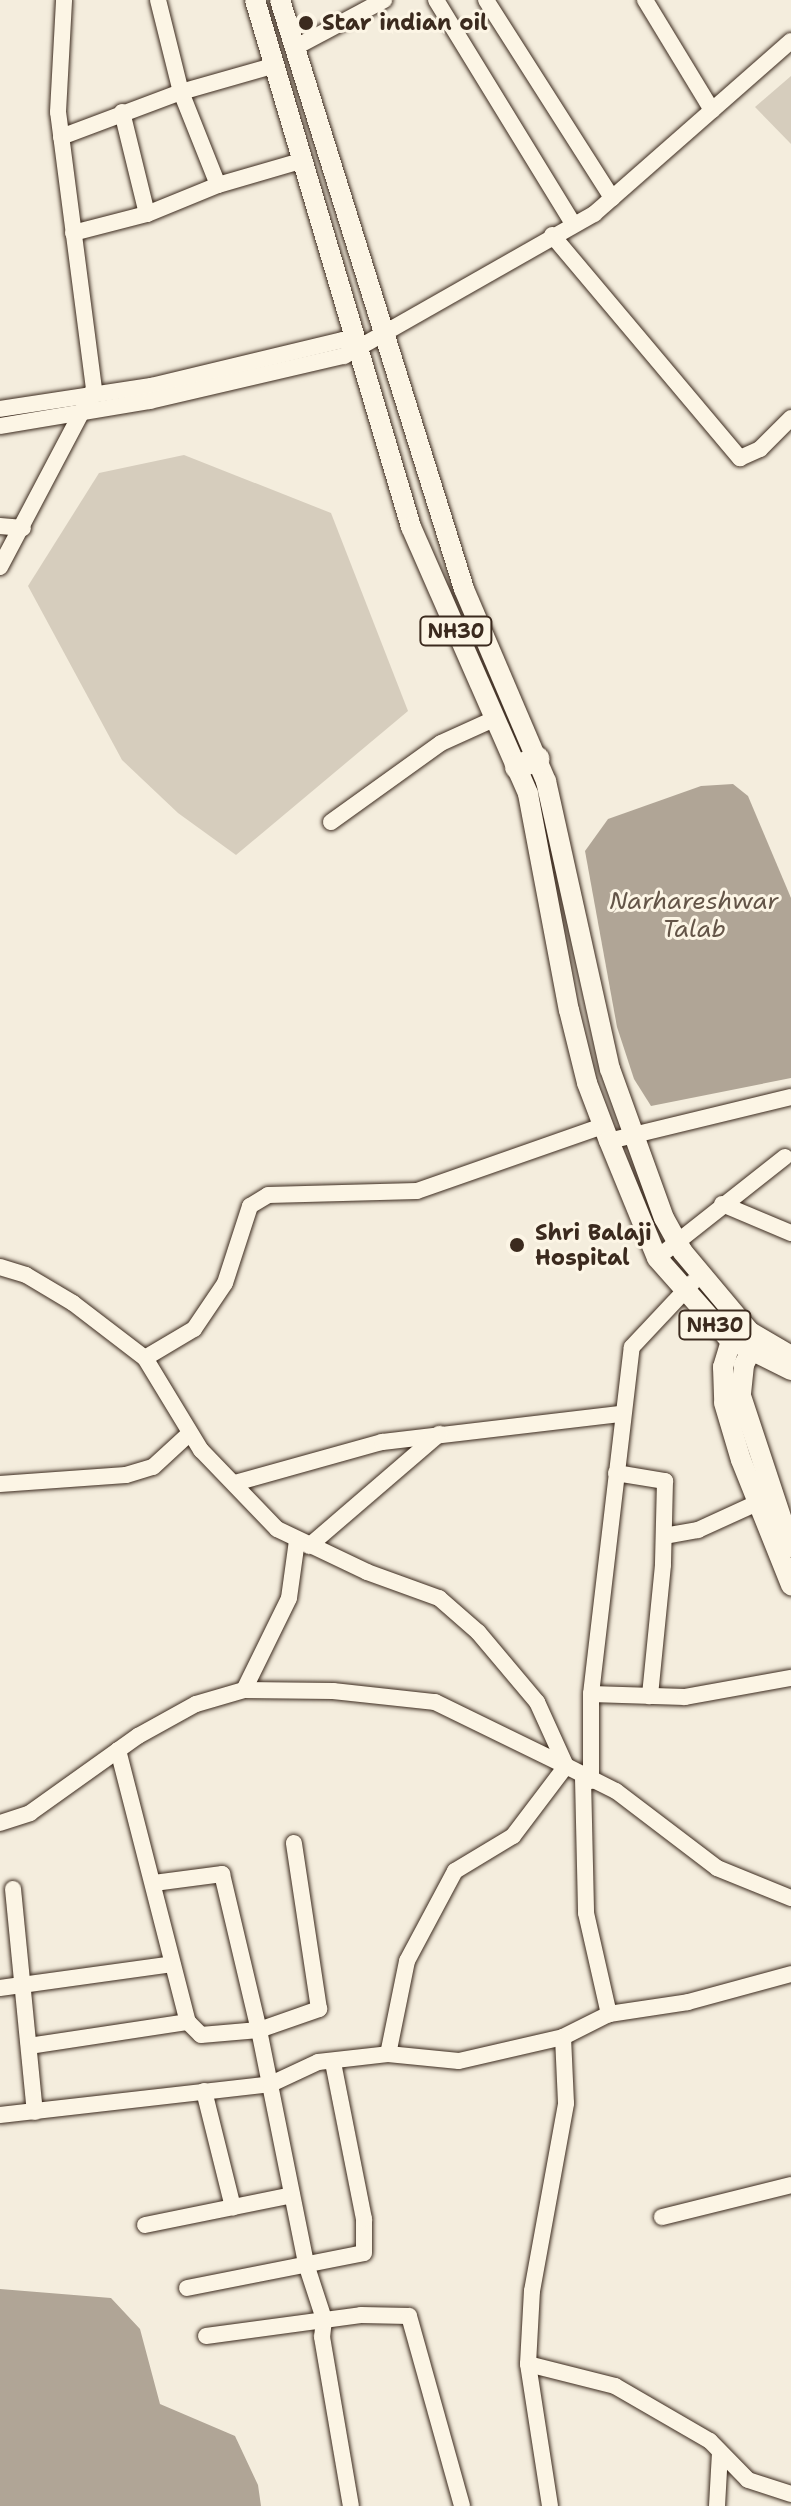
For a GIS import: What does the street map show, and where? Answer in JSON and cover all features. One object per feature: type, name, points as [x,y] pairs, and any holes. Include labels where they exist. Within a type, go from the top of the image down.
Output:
[{"type":"main road","name":"NH30","points":[[255,0],[411,527],[496,718],[527,763],[528,794],[569,1010],[606,1133],[657,1258],[683,1290],[729,1339],[791,1356]]},
{"type":"main road","name":"NH30","points":[[280,0],[464,589],[527,763],[564,847],[610,1069],[633,1135],[677,1241],[701,1275],[741,1321],[753,1345],[791,1370]]},
{"type":"main road","points":[[741,1321],[729,1339],[723,1367],[724,1403],[757,1503],[791,1585]]},
{"type":"main road","points":[[753,1345],[741,1382],[744,1410],[791,1547]]},
{"type":"street","points":[[0,567],[93,397],[61,137],[64,0]]},
{"type":"street","points":[[158,0],[181,92],[218,185]]},
{"type":"street","points":[[296,47],[384,0]]},
{"type":"street","points":[[436,0],[573,224]]},
{"type":"street","points":[[486,0],[612,198]]},
{"type":"street","points":[[645,0],[712,110]]},
{"type":"street","points":[[0,426],[85,413],[344,356],[357,344],[382,333],[573,224],[612,198],[791,41]]},
{"type":"street","points":[[61,137],[181,92],[276,65]]},
{"type":"street","points":[[122,112],[147,214]]},
{"type":"street","points":[[73,233],[147,214],[218,185],[304,160]]},
{"type":"street","points":[[552,235],[740,458],[760,449],[791,418]]},
{"type":"street","points":[[0,409],[93,397],[343,340],[357,344]]},
{"type":"street","points":[[0,526],[23,528]]},
{"type":"street","points":[[331,822],[441,743],[496,718]]},
{"type":"street","points":[[145,1358],[194,1329],[225,1283],[250,1206],[268,1195],[417,1191],[606,1133],[633,1135],[791,1097]]},
{"type":"street","points":[[657,1258],[785,1157]]},
{"type":"street","points":[[722,1204],[791,1233]]},
{"type":"street","points":[[0,1267],[26,1275],[73,1303],[145,1358],[190,1433],[277,1529],[303,1543],[439,1598],[478,1632],[524,1686],[566,1766]]},
{"type":"street","points":[[609,2014],[586,1913],[587,1779],[591,1694],[620,1414],[632,1347],[683,1290],[701,1275]]},
{"type":"street","points":[[235,1483],[382,1442],[620,1414]]},
{"type":"street","points":[[0,1484],[126,1475],[153,1467],[190,1433]]},
{"type":"street","points":[[244,1690],[289,1598],[303,1543],[440,1433]]},
{"type":"street","points":[[616,1473],[665,1481],[664,1536],[650,1696]]},
{"type":"street","points":[[664,1536],[698,1530],[757,1503]]},
{"type":"street","points":[[591,1694],[685,1697],[791,1678]]},
{"type":"street","points":[[0,1823],[30,1813],[118,1750],[196,1704],[244,1690],[333,1691],[435,1702],[628,1799],[717,1868],[791,1898]]},
{"type":"street","points":[[118,1750],[188,2022],[201,2035],[259,2030],[319,2009],[294,1843]]},
{"type":"street","points":[[388,2054],[407,1961],[455,1871],[513,1836],[566,1766]]},
{"type":"street","points":[[154,1883],[222,1874],[271,2084],[307,2267],[324,2319],[322,2337],[351,2506]]},
{"type":"street","points":[[13,1889],[35,2112]]},
{"type":"street","points":[[0,1988],[172,1964]]},
{"type":"street","points":[[0,2115],[271,2084],[318,2062],[333,2063],[388,2054],[459,2061],[563,2037],[609,2014],[688,2002],[791,1974]]},
{"type":"street","points":[[29,2046],[188,2022]]},
{"type":"street","points":[[550,2506],[528,2364],[532,2291],[566,2103],[563,2037]]},
{"type":"street","points":[[187,2288],[356,2257],[367,2248],[333,2063]]},
{"type":"street","points":[[204,2091],[233,2207]]},
{"type":"street","points":[[662,2217],[791,2185]]},
{"type":"street","points":[[145,2225],[292,2195]]},
{"type":"street","points":[[206,2336],[324,2319],[409,2316],[462,2506]]},
{"type":"street","points":[[528,2364],[615,2386],[720,2452],[748,2480],[791,2494]]},
{"type":"street","points":[[717,2506],[720,2452]]},
{"type":"shaded area","points":[[791,76],[791,144],[755,107]]},
{"type":"shaded area","points":[[184,455],[331,513],[408,711],[236,855],[178,813],[122,760],[28,586],[99,473]]},
{"type":"water","name":"Narhareshwar Talab","points":[[733,784],[748,796],[791,898],[791,1078],[651,1106],[634,1079],[617,1027],[585,851],[608,819],[701,786]]},
{"type":"water","points":[[0,2289],[111,2298],[140,2329],[160,2404],[235,2436],[258,2485],[261,2506],[0,2506]]},
{"type":"place","name":"Star indian oil","points":[[306,23]]},
{"type":"place","name":"Shri Balaji Hospital","points":[[517,1245]]}]
